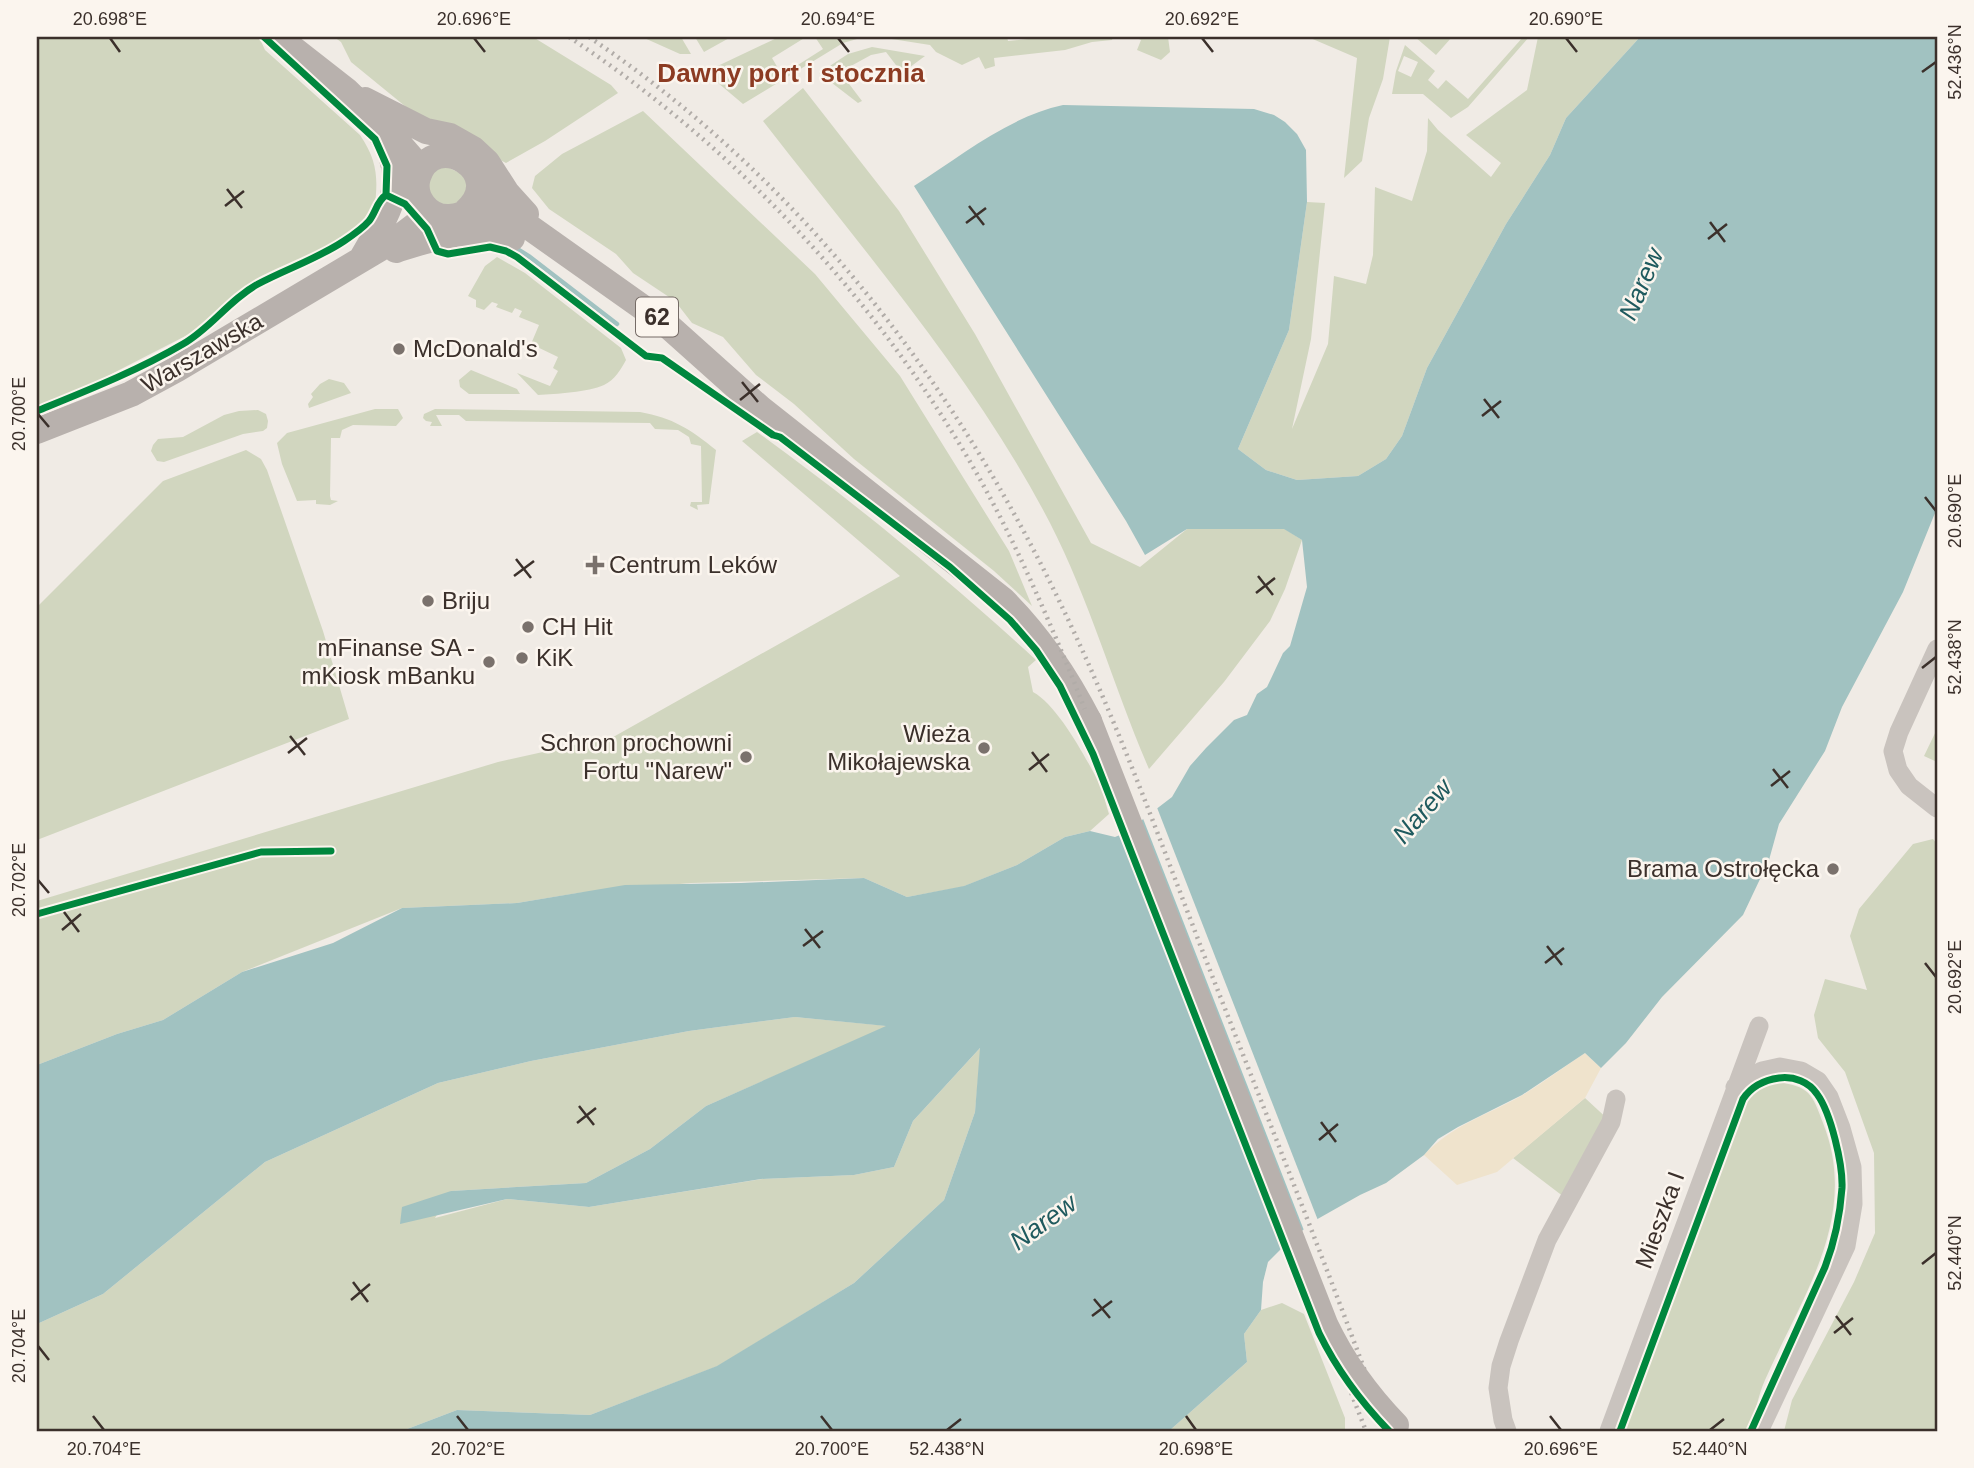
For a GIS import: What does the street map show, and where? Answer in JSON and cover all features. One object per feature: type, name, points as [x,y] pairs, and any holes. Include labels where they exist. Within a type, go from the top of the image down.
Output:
[{"type":"main road","name":"62","points":[[281,37],[359,101],[450,218],[465,212],[480,213],[524,234],[713,380],[760,408]]},
{"type":"main road","name":"62","points":[[359,101],[426,131],[450,136],[473,149],[487,162],[507,193],[545,236]]},
{"type":"main road","points":[[359,101],[388,146],[394,165],[396,187],[390,210],[361,260]]},
{"type":"main road","name":"62","points":[[427,186],[452,155],[468,162],[477,176],[479,187],[491,200],[666,324],[760,408],[987,586],[1022,619],[1043,645],[1077,698],[1099,744],[1325,1324],[1353,1373],[1398,1428]]},
{"type":"main road","name":"Warszawska","points":[[37,431],[131,394],[361,260],[427,186]]},
{"type":"main road","points":[[465,212],[476,200],[479,187]]},
{"type":"main road","points":[[361,260],[438,236],[467,231],[490,232],[512,238],[564,264]]},
{"type":"street","points":[[1937,649],[1893,751],[1898,770],[1909,786],[1937,808]]},
{"type":"street","name":"Mieszka I","points":[[1609,1431],[1759,1026]]},
{"type":"street","points":[[1735,1087],[1762,1071],[1780,1067],[1801,1071],[1818,1081],[1829,1097],[1852,1167],[1853,1204],[1846,1246],[1759,1431]]},
{"type":"street","points":[[1507,1431],[1498,1388],[1509,1341],[1546,1240],[1611,1122],[1616,1099]]},
{"type":"green space","points":[[37,37],[259,37],[265,50],[360,135],[371,154],[376,172],[374,213],[325,249],[241,290],[201,328],[86,387],[37,406]]},
{"type":"green space","points":[[334,37],[533,37],[611,85],[618,93],[506,163],[422,120],[351,62],[341,42]]},
{"type":"green space","points":[[642,37],[681,37],[691,54],[680,54]]},
{"type":"green space","points":[[695,37],[731,37],[704,52]]},
{"type":"green space","points":[[779,37],[806,37],[772,58],[782,75],[823,49],[815,37],[864,37],[843,43],[743,104],[705,72]]},
{"type":"green space","points":[[879,37],[1007,37],[1008,41],[1047,37],[1113,37],[1112,40],[1092,42],[1065,50],[994,58],[995,66],[985,69],[979,57],[962,65],[936,52],[930,45]]},
{"type":"green space","points":[[1135,37],[1168,37],[1170,52],[1161,60],[1137,50],[1141,40]]},
{"type":"green space","points":[[1308,37],[1390,37],[1383,79],[1369,118],[1362,161],[1344,178],[1357,58]]},
{"type":"green space","points":[[1415,37],[1452,37],[1436,55]]},
{"type":"green space","points":[[1523,37],[1529,37],[1468,107],[1451,118],[1423,94],[1392,94],[1396,71],[1405,45],[1435,71],[1428,80],[1438,89],[1446,80],[1468,99]],"holes":[[[1404,56],[1418,62],[1411,77],[1398,71]]]},
{"type":"green space","points":[[1538,37],[1640,37],[1566,118],[1550,155],[1506,224],[1427,368],[1402,436],[1386,459],[1358,476],[1297,480],[1266,470],[1238,449],[1289,330],[1307,202],[1325,203],[1311,339],[1292,429],[1328,344],[1334,276],[1366,284],[1373,255],[1375,187],[1412,201],[1427,151],[1428,118],[1491,177],[1501,163],[1466,135],[1527,90]]},
{"type":"green space","points":[[872,47],[925,56],[902,73],[886,52],[871,55],[840,72],[862,101],[858,103],[819,73],[848,54]]},
{"type":"green space","points":[[803,88],[899,211],[975,334],[1091,543],[1140,567],[1187,529],[1285,529],[1302,540],[1285,589],[1270,621],[1224,682],[1149,769],[1077,583],[1050,523],[1020,469],[916,316],[763,121]]},
{"type":"green space","points":[[643,111],[815,274],[900,376],[1009,551],[1032,606],[994,571],[854,459],[794,404],[756,375],[723,337],[692,323],[675,301],[633,273],[616,254],[549,209],[532,188],[535,176],[562,154]]},
{"type":"green space","points":[[443,165],[466,176],[467,196],[448,208],[428,197],[429,175]]},
{"type":"green space","points":[[497,257],[525,273],[621,348],[626,360],[611,380],[589,389],[538,395],[517,373],[550,386],[558,371],[553,368],[558,357],[531,344],[539,325],[519,317],[522,311],[515,308],[512,313],[496,307],[498,304],[492,302],[484,310],[476,307],[476,300],[468,296],[485,266]]},
{"type":"green space","points":[[471,370],[517,389],[520,394],[469,394],[460,387],[459,380]]},
{"type":"green space","points":[[329,379],[344,383],[351,393],[309,408],[308,404],[313,397],[311,394]]},
{"type":"green space","points":[[375,409],[398,409],[403,418],[396,426],[353,425],[342,430],[340,438],[331,438],[330,496],[331,500],[338,501],[330,505],[316,504],[316,500],[297,501],[282,464],[277,443],[287,433]]},
{"type":"green space","points":[[435,409],[640,412],[672,421],[716,450],[709,504],[697,505],[698,510],[690,506],[691,502],[702,502],[701,446],[691,444],[689,437],[678,430],[655,429],[650,423],[466,421],[459,415],[436,415],[442,426],[430,426],[432,422],[423,418],[424,414]]},
{"type":"green space","points":[[258,410],[266,414],[268,421],[267,428],[263,431],[243,434],[164,462],[157,461],[151,451],[158,439],[183,437],[224,415]]},
{"type":"green space","points":[[757,432],[900,542],[1036,660],[1028,667],[1033,692],[1051,707],[1069,730],[1102,790],[1109,814],[1090,831],[1065,837],[1017,865],[962,887],[907,897],[864,878],[691,883],[578,893],[517,903],[402,908],[242,972],[163,1020],[117,1034],[37,1065],[37,901],[498,762],[615,736],[900,576],[742,441]]},
{"type":"green space","points":[[246,450],[261,459],[267,470],[323,631],[349,719],[37,840],[37,607],[163,481]]},
{"type":"green space","points":[[1937,729],[1937,762],[1924,756]]},
{"type":"green space","points":[[1933,839],[1937,844],[1937,1431],[1784,1431],[1792,1400],[1854,1282],[1875,1233],[1874,1153],[1845,1072],[1818,1038],[1814,1015],[1825,979],[1867,990],[1850,936],[1859,909],[1913,844]]},
{"type":"green space","points":[[795,1017],[888,1026],[706,1106],[650,1149],[586,1183],[451,1191],[435,1218],[507,1199],[589,1207],[762,1179],[854,1175],[894,1167],[913,1121],[981,1047],[975,1112],[944,1200],[854,1283],[718,1366],[590,1415],[457,1410],[402,1431],[37,1431],[37,1324],[103,1294],[265,1162],[438,1083],[531,1061],[689,1031]]},
{"type":"green space","points":[[1776,1082],[1802,1089],[1816,1104],[1833,1158],[1835,1191],[1831,1223],[1822,1255],[1765,1380],[1750,1431],[1622,1431],[1738,1112],[1749,1093]]},
{"type":"green space","points":[[1585,1098],[1611,1122],[1568,1200],[1513,1158]]},
{"type":"green space","points":[[1282,1303],[1304,1314],[1345,1418],[1345,1431],[1169,1431],[1247,1362],[1244,1334],[1261,1310]]},
{"type":"sand","points":[[1585,1053],[1601,1068],[1585,1098],[1497,1172],[1457,1185],[1424,1155],[1446,1136],[1521,1096]]},
{"type":"water","name":"Narew","points":[[1640,37],[1937,37],[1937,508],[1903,592],[1842,707],[1825,751],[1779,824],[1769,860],[1743,915],[1662,997],[1626,1043],[1601,1068],[1585,1053],[1522,1095],[1438,1139],[1424,1155],[1386,1183],[1314,1221],[1286,1244],[1268,1262],[1261,1310],[1244,1334],[1247,1362],[1169,1431],[402,1431],[457,1410],[590,1415],[717,1366],[854,1283],[944,1200],[975,1112],[980,1048],[913,1121],[894,1167],[854,1175],[761,1179],[589,1207],[507,1199],[400,1224],[402,1207],[451,1191],[586,1183],[650,1149],[706,1106],[886,1026],[795,1017],[689,1031],[531,1061],[438,1083],[265,1162],[103,1294],[37,1324],[37,1065],[117,1034],[163,1020],[242,972],[333,943],[402,908],[517,903],[625,885],[864,878],[907,897],[964,886],[1017,865],[1065,837],[1090,831],[1115,837],[1125,833],[1172,797],[1190,766],[1206,748],[1234,720],[1247,715],[1257,694],[1267,687],[1283,653],[1290,646],[1307,587],[1302,540],[1284,529],[1187,529],[1145,555],[914,186],[1004,128],[1063,105],[1254,109],[1274,115],[1285,122],[1297,134],[1306,150],[1307,202],[1289,330],[1238,449],[1266,470],[1297,480],[1358,476],[1386,459],[1402,436],[1427,368],[1506,224],[1550,155],[1566,118]]},
{"type":"pier","points":[[1156,805],[1319,1223],[1305,1233],[1142,816]]},
{"type":"waterway","points":[[514,247],[617,324]]},
{"type":"railway","points":[[569,37],[629,79],[686,125],[741,173],[793,225],[887,337],[930,397],[969,460],[1025,568],[1073,679],[1366,1431]]},
{"type":"railway","points":[[589,37],[666,93],[737,155],[804,221],[865,292],[922,367],[974,446],[1022,528],[1065,613],[1121,740],[1387,1431]]},
{"type":"cycle path","points":[[37,411],[130,372],[183,344],[258,284],[323,253],[354,234],[369,221],[386,195],[387,166],[375,139],[264,37]]},
{"type":"cycle path","points":[[386,195],[405,204],[427,229],[437,251],[448,254],[490,247],[506,251],[646,356],[662,358],[773,435],[780,437],[950,567],[1010,620],[1036,650],[1060,686],[1093,754],[1319,1333],[1350,1385],[1389,1431]]},
{"type":"cycle path","points":[[37,914],[261,852],[331,851]]},
{"type":"cycle path","points":[[1620,1431],[1743,1099],[1763,1082],[1790,1078],[1801,1081],[1814,1090],[1827,1113],[1840,1166],[1841,1198],[1834,1238],[1825,1267],[1751,1431]]},
{"type":"place","name":"McDonald's","points":[[399,349]]},
{"type":"place","name":"Centrum Leków","points":[[595,565]]},
{"type":"place","name":"Briju","points":[[428,601]]},
{"type":"place","name":"CH Hit","points":[[528,627]]},
{"type":"place","name":"KiK","points":[[522,658]]},
{"type":"place","name":"mFinanse SA - mKiosk mBanku","points":[[489,662]]},
{"type":"place","name":"Wieża Mikołajewska","points":[[984,748]]},
{"type":"place","name":"Schron prochowni Fortu \"Narew\"","points":[[746,757]]},
{"type":"place","name":"Brama Ostrołęcka","points":[[1833,869]]},
{"type":"district","name":"Dawny port i stocznia","points":[[791,73]]}]
